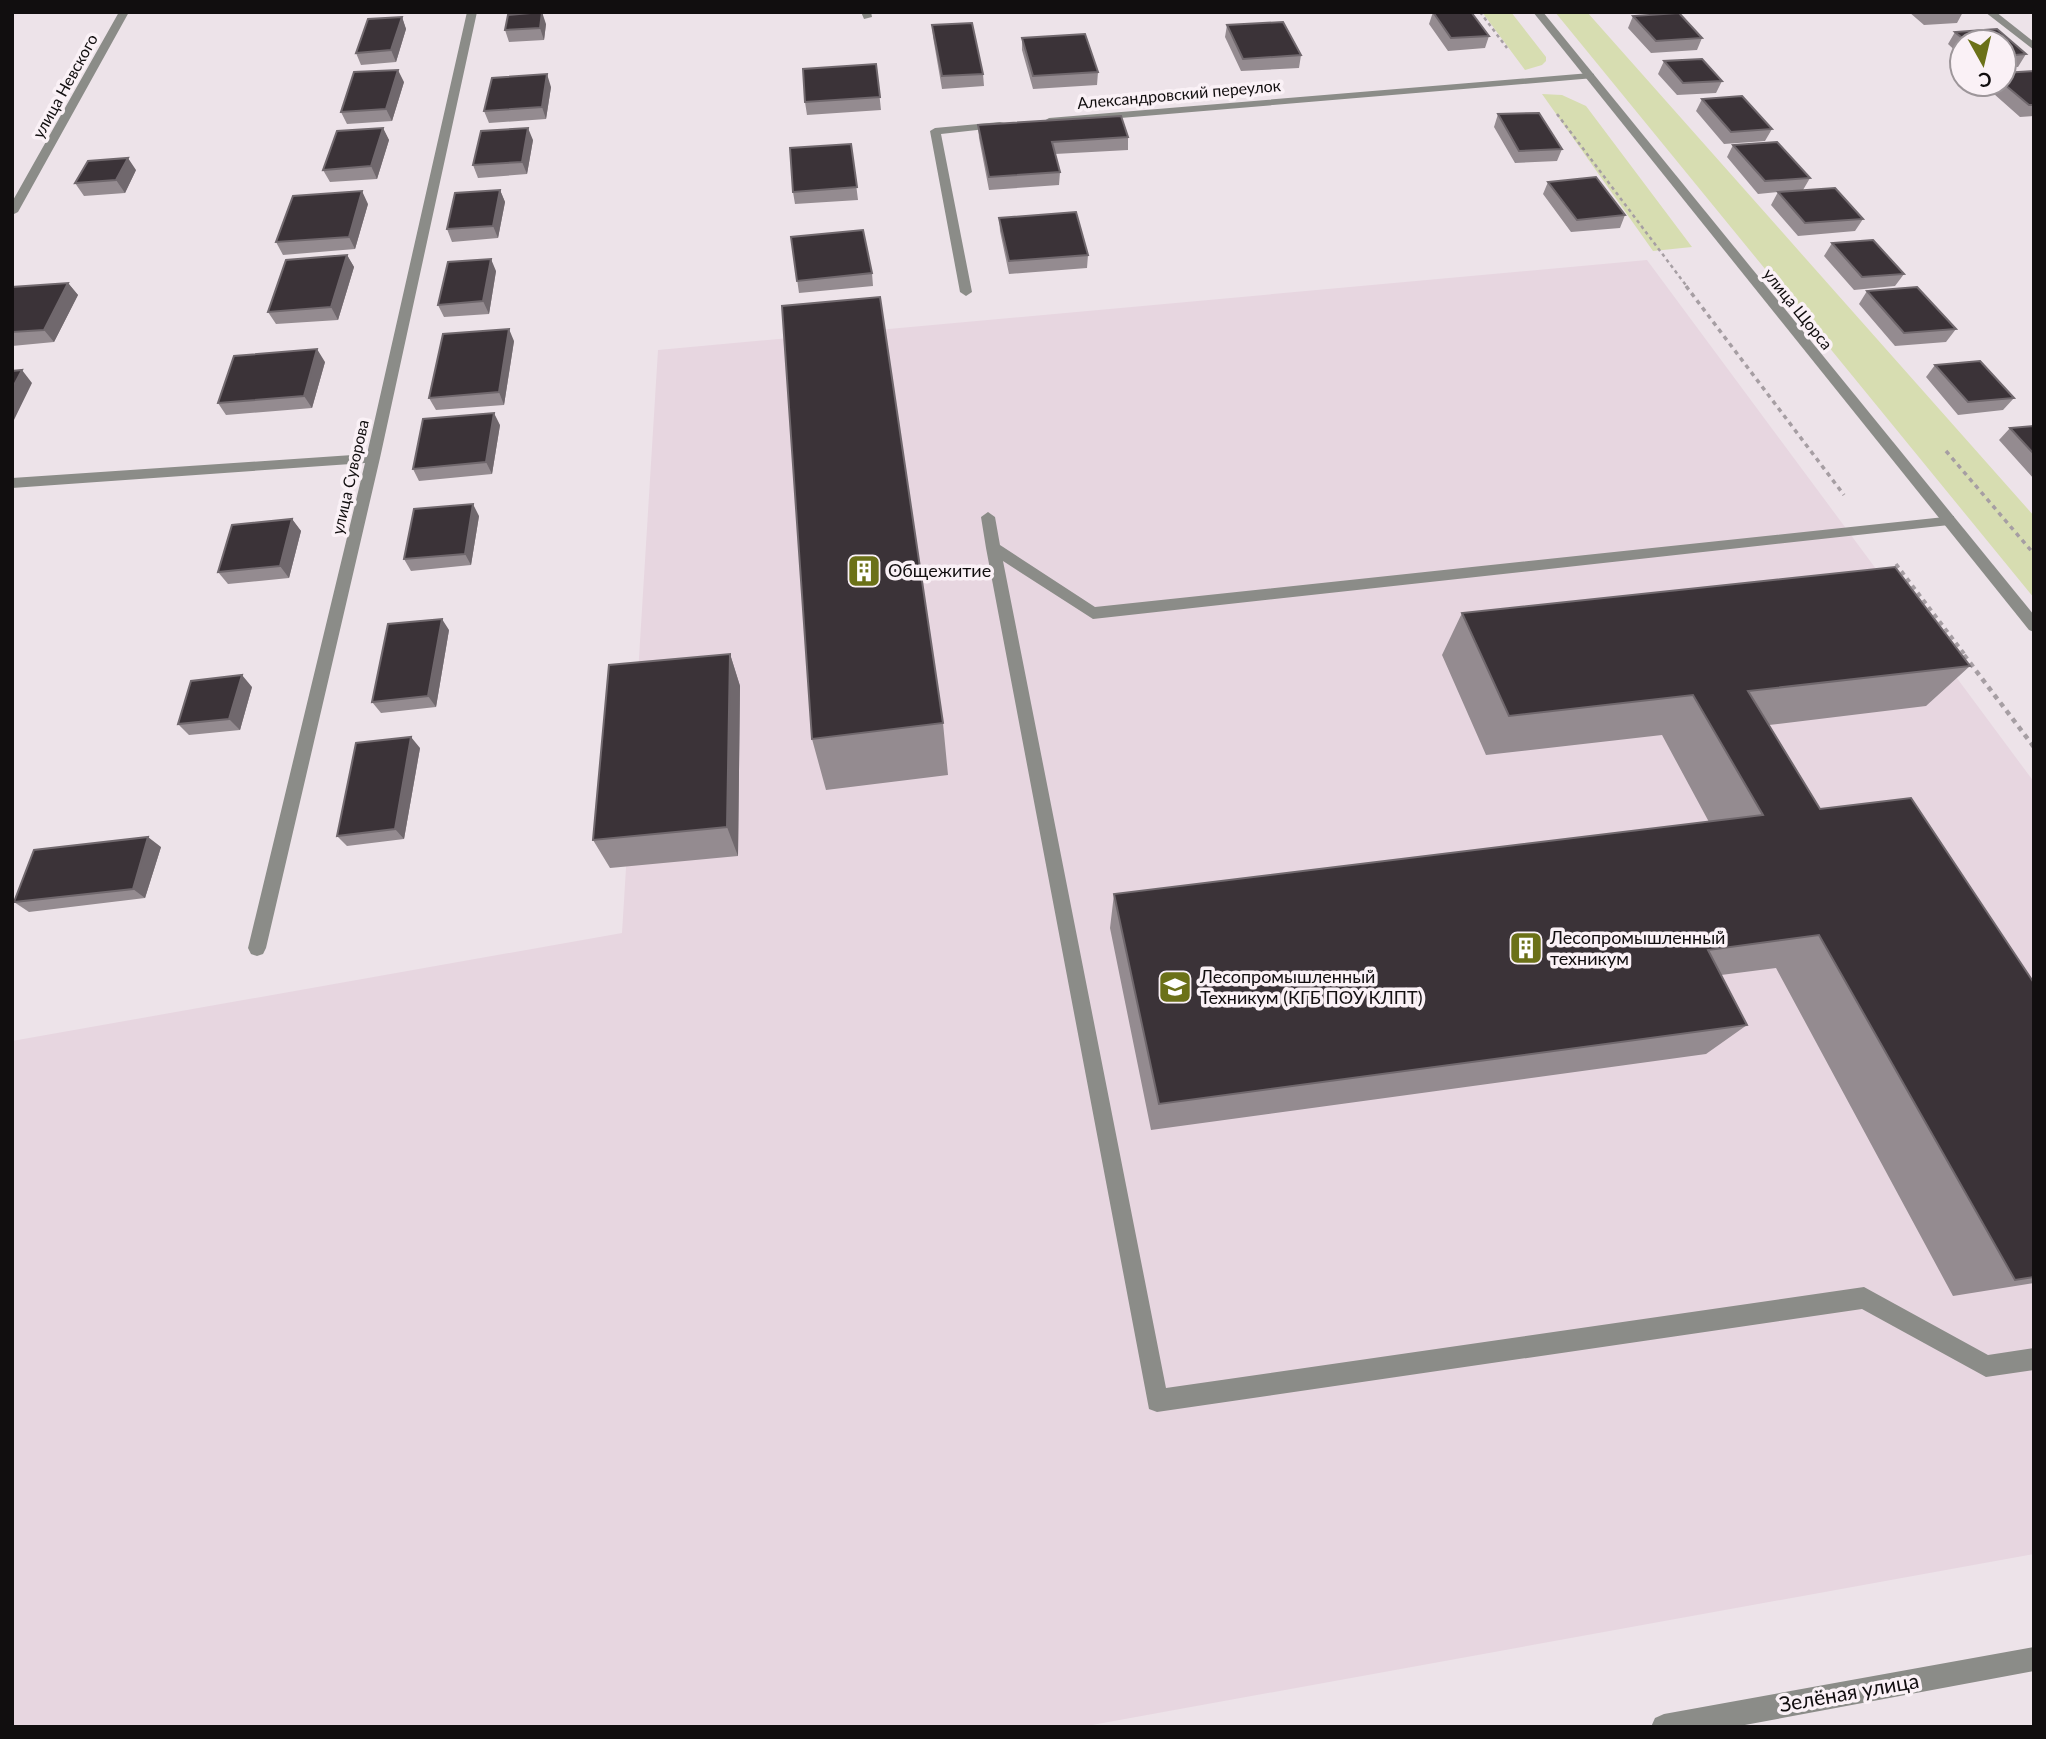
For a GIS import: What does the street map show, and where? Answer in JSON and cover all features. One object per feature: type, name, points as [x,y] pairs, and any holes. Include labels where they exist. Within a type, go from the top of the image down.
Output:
[{"type":"street","name":"улица Невского","points":[[12,212],[124,12]]},
{"type":"street","name":"улица Суворова","points":[[257,948],[373,458],[472,12]]},
{"type":"street","name":"улица Щорса","points":[[1538,12],[2034,626]]},
{"type":"street","points":[[1990,12],[2034,47]]},
{"type":"street","name":"Александровский переулок","points":[[1032,122],[1590,76]]},
{"type":"street","points":[[966,292],[935,131],[1018,124]]},
{"type":"street","points":[[12,483],[373,458]]},
{"type":"street","points":[[988,517],[1157,1401],[1864,1298],[1986,1366],[2034,1359]]},
{"type":"street","points":[[993,548],[1093,613],[1949,520]]},
{"type":"street","name":"Зелёная улица","points":[[1664,1727],[2034,1658]]},
{"type":"path","points":[[1480,12],[2034,747]]},
{"type":"shaded area","name":"Лесопромышленный Техникум (КГБ ПОУ КЛПТ)","points":[[1647,260],[2034,782],[2034,1554],[1081,1727],[12,1727],[12,1041],[622,933],[658,350]]},
{"type":"green space","points":[[1482,12],[1511,12],[1546,57],[1546,61],[1542,65],[1525,70]]},
{"type":"green space","points":[[1555,12],[1587,12],[2034,516],[2034,598]]},
{"type":"green space","points":[[1542,94],[1562,95],[1586,106],[1692,247],[1653,251]]},
{"type":"building","points":[[542,12],[540,28],[505,30],[508,15]]},
{"type":"building","points":[[1433,12],[1471,12],[1489,36],[1451,38]]},
{"type":"building","points":[[1679,13],[1702,38],[1656,41],[1633,16]]},
{"type":"building","points":[[402,17],[391,50],[356,53],[368,19]]},
{"type":"building","points":[[1283,22],[1301,55],[1243,59],[1227,25]]},
{"type":"building","points":[[972,23],[983,74],[942,76],[932,25]]},
{"type":"building","points":[[1085,34],[1098,72],[1033,76],[1022,38]]},
{"type":"building","points":[[1702,59],[1722,81],[1683,83],[1664,61]]},
{"type":"building","points":[[876,64],[880,97],[805,102],[803,69]]},
{"type":"building","points":[[398,70],[386,109],[341,112],[354,72]]},
{"type":"building","points":[[2034,71],[2034,105],[2029,105],[2018,96],[2018,72]]},
{"type":"building","points":[[547,74],[542,107],[484,111],[492,78]]},
{"type":"building","points":[[1742,96],[1772,129],[1731,132],[1702,99]]},
{"type":"building","points":[[1539,113],[1562,149],[1519,151],[1498,114]]},
{"type":"building","points":[[1121,116],[1128,137],[1052,142],[1060,172],[989,177],[978,125]]},
{"type":"building","points":[[383,128],[371,166],[323,170],[337,131]]},
{"type":"building","points":[[528,128],[522,162],[473,165],[481,131]]},
{"type":"building","points":[[1777,142],[1810,178],[1765,181],[1733,145]]},
{"type":"building","points":[[851,144],[857,187],[793,192],[790,148]]},
{"type":"building","points":[[128,158],[116,180],[75,183],[88,161]]},
{"type":"building","points":[[1596,177],[1625,215],[1577,220],[1548,182]]},
{"type":"building","points":[[1835,188],[1863,219],[1805,223],[1778,192]]},
{"type":"building","points":[[500,190],[493,226],[447,229],[455,193]]},
{"type":"building","points":[[362,191],[349,237],[276,242],[293,196]]},
{"type":"building","points":[[1076,212],[1088,255],[1009,261],[999,218]]},
{"type":"building","points":[[863,230],[872,273],[797,281],[791,237]]},
{"type":"building","points":[[1873,240],[1904,274],[1862,277],[1832,243]]},
{"type":"building","points":[[347,255],[331,307],[268,312],[286,260]]},
{"type":"building","points":[[491,259],[483,301],[438,305],[448,262]]},
{"type":"building","points":[[68,283],[44,330],[12,332],[12,287]]},
{"type":"building","points":[[1917,287],[1956,329],[1904,333],[1867,291]]},
{"type":"building","name":"Общежитие","points":[[880,297],[943,723],[812,739],[782,306]]},
{"type":"building","points":[[509,329],[499,392],[429,398],[443,334]]},
{"type":"building","points":[[317,349],[304,396],[218,403],[234,356]]},
{"type":"building","points":[[1980,361],[2014,398],[1968,402],[1935,365]]},
{"type":"building","points":[[22,370],[12,389],[12,371]]},
{"type":"building","points":[[494,413],[486,462],[413,469],[423,419]]},
{"type":"building","points":[[2034,426],[2034,454],[2010,428]]},
{"type":"building","points":[[473,504],[465,554],[404,559],[414,509]]},
{"type":"building","points":[[292,519],[280,566],[218,572],[232,525]]},
{"type":"building","name":"Лесопромышленный техникум","points":[[1895,567],[1970,666],[1748,691],[1820,809],[1911,798],[2034,983],[2034,1277],[2015,1280],[1819,935],[1708,950],[1747,1025],[1159,1104],[1114,894],[1763,815],[1693,695],[1509,716],[1462,613]]},
{"type":"building","points":[[442,619],[428,696],[372,702],[388,624]]},
{"type":"building","points":[[730,654],[727,827],[593,840],[609,665]]},
{"type":"building","points":[[242,675],[229,719],[178,724],[191,681]]},
{"type":"building","points":[[411,737],[395,829],[337,836],[356,743]]},
{"type":"building","points":[[148,837],[133,889],[14,902],[34,850]]},
{"type":"place","name":"Общежитие","points":[[864,571]]},
{"type":"place","name":"Лесопромышленный техникум","points":[[1526,948]]},
{"type":"place","name":"Лесопромышленный Техникум (КГБ ПОУ КЛПТ)","points":[[1175,987]]}]
